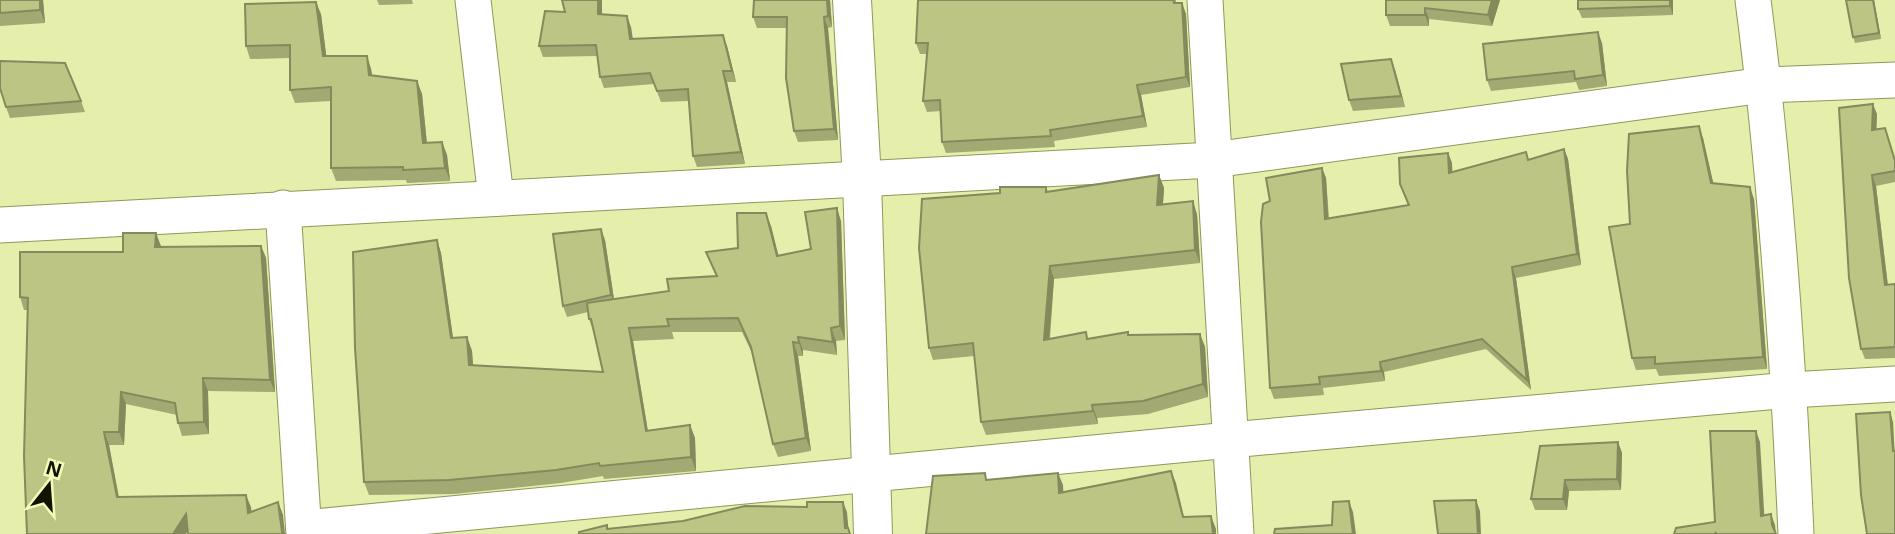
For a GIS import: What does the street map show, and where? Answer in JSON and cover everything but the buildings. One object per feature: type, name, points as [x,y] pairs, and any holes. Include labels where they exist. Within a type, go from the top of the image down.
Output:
[{"type":"street","points":[[473,0],[496,198]]},
{"type":"street","points":[[852,0],[862,180],[873,534]]},
{"type":"street","points":[[1205,0],[1236,534]]},
{"type":"street","points":[[1753,0],[1779,238],[1790,390],[1796,534]]},
{"type":"street","points":[[0,225],[1213,160],[1764,85],[1895,80]]},
{"type":"street","points":[[283,208],[304,531],[872,473],[1790,390],[1895,384]]}]
